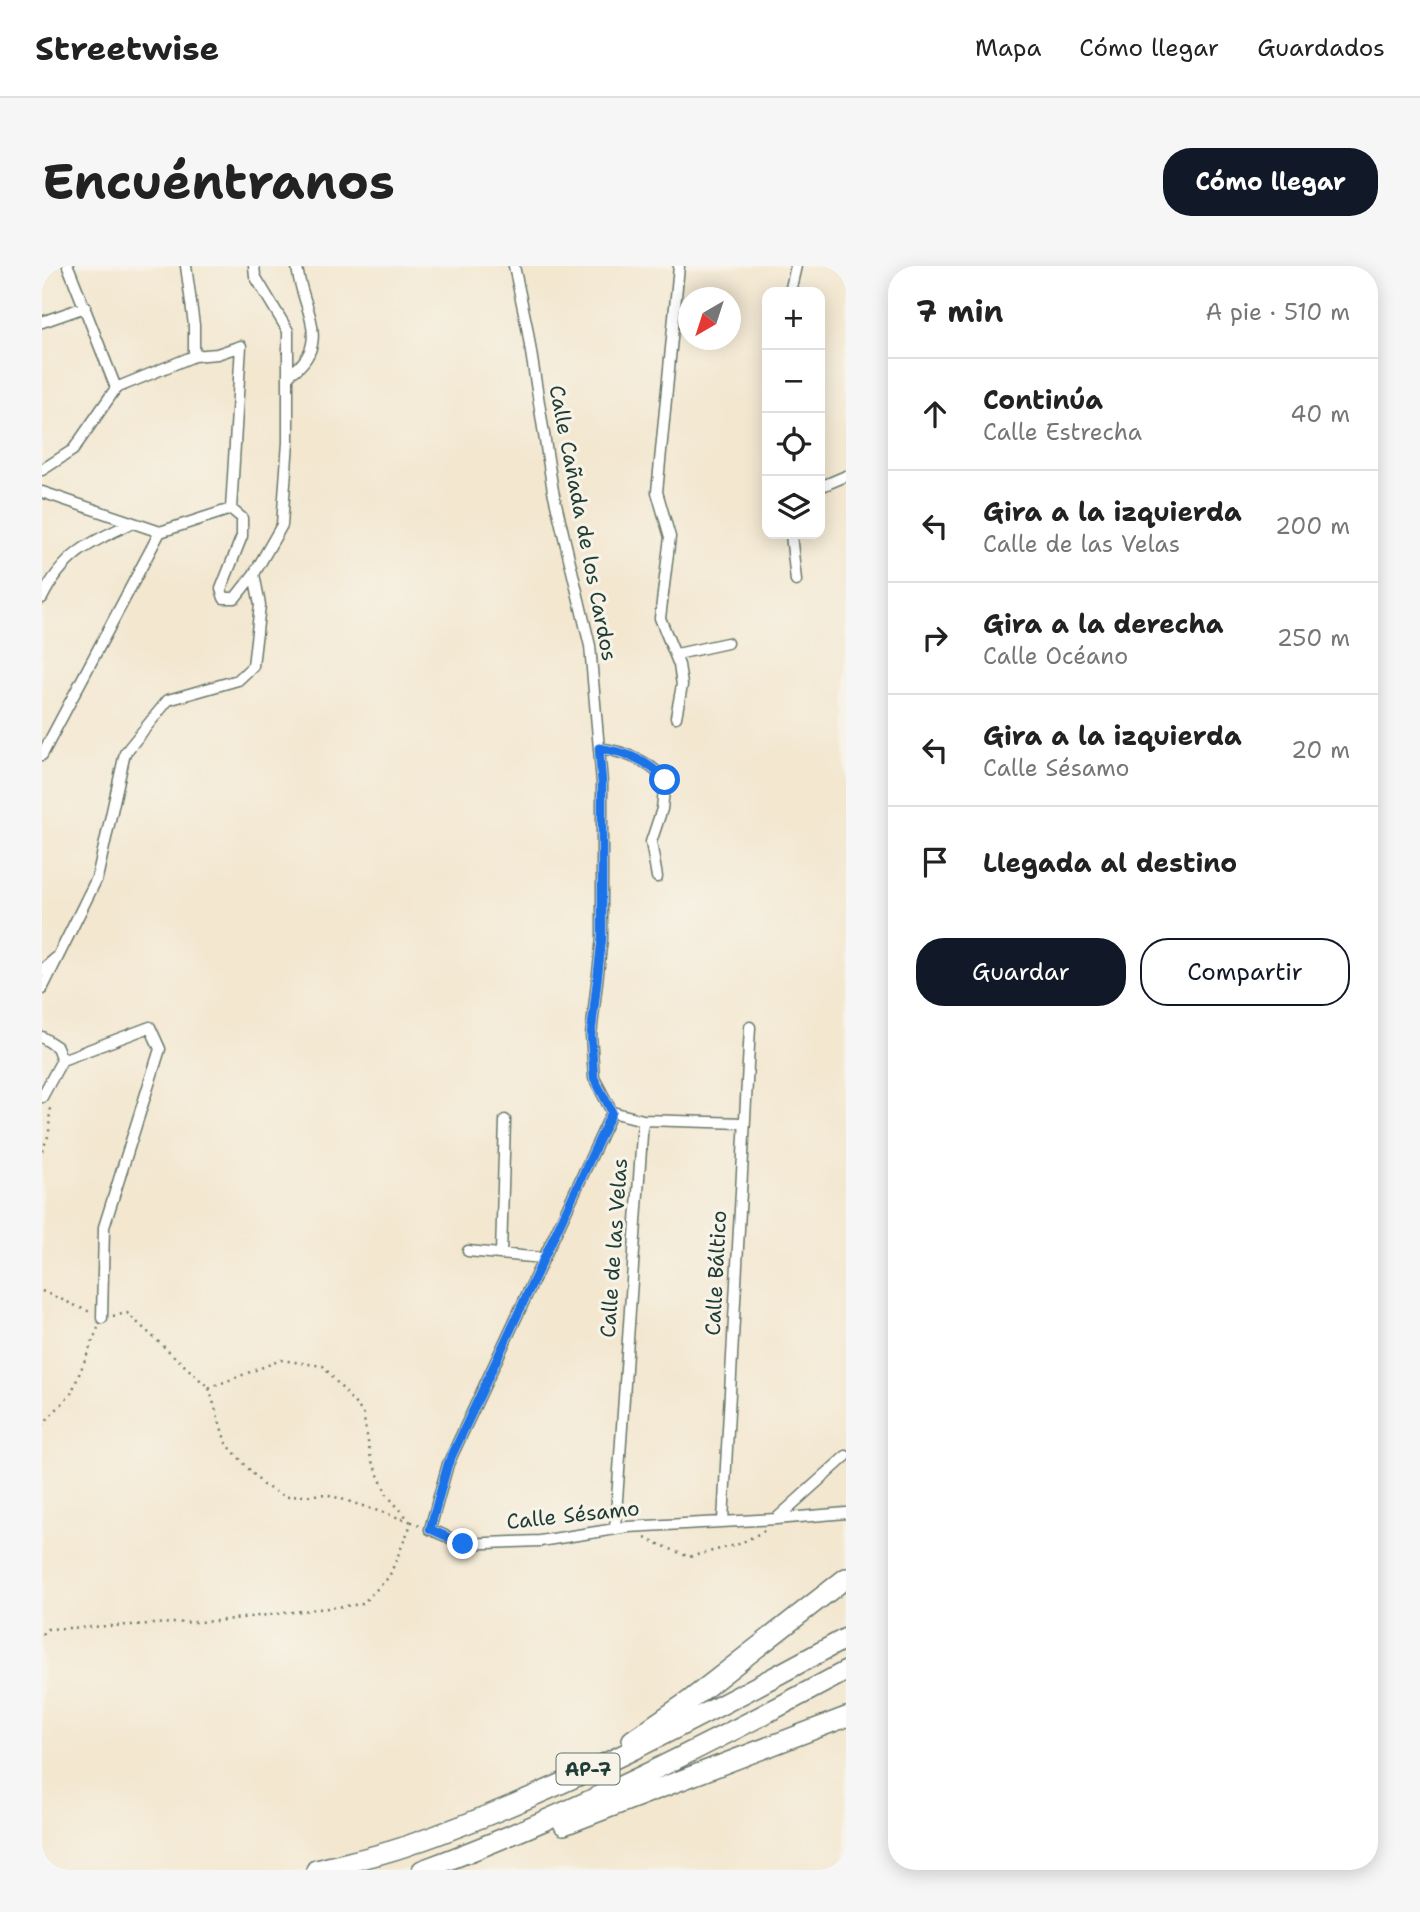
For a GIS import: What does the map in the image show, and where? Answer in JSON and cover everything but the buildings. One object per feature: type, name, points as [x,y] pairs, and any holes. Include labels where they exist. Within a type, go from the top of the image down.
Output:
[{"type":"highway","points":[[588,1769],[690,1700],[846,1578]]},
{"type":"highway","name":"AP-7","points":[[316,1870],[408,1846],[687,1726],[846,1637]]},
{"type":"highway","name":"AP-7","points":[[422,1870],[513,1837],[725,1736],[846,1671]]},
{"type":"highway","points":[[513,1837],[531,1838],[846,1717]]},
{"type":"street","points":[[68,266],[116,388]]},
{"type":"street","points":[[186,266],[194,325],[194,356]]},
{"type":"street","points":[[230,509],[242,517],[242,536],[221,589],[223,598],[235,598],[254,574],[282,525],[290,374],[288,331],[254,276],[254,266]]},
{"type":"street","points":[[290,374],[308,356],[312,342],[308,302],[299,285],[297,266]]},
{"type":"street","name":"Calle Cañada de los Cardos","points":[[514,266],[527,327],[553,491],[590,646],[599,748]]},
{"type":"street","points":[[676,717],[682,685],[677,654],[660,618],[670,537],[657,492],[679,266]]},
{"type":"street","points":[[791,287],[796,266]]},
{"type":"street","points":[[42,322],[85,307]]},
{"type":"street","points":[[42,470],[73,450],[116,388],[194,356],[218,354],[241,346],[230,509]]},
{"type":"street","points":[[825,485],[846,476]]},
{"type":"street","points":[[42,492],[160,532],[230,509]]},
{"type":"street","points":[[42,598],[63,563],[84,546],[132,523]]},
{"type":"street","points":[[42,755],[160,532]]},
{"type":"street","points":[[792,539],[796,581]]},
{"type":"street","points":[[42,989],[97,878],[125,753],[168,700],[238,680],[253,666],[260,605],[254,574]]},
{"type":"street","points":[[677,654],[727,643]]},
{"type":"street","points":[[657,877],[651,842],[662,809],[665,780],[654,767],[620,752],[599,748],[602,783],[602,938],[591,1035],[594,1078],[612,1112],[643,1120],[743,1123]]},
{"type":"street","points":[[42,970],[61,954]]},
{"type":"street","points":[[62,1060],[150,1027],[160,1049],[104,1227],[102,1318]]},
{"type":"street","name":"Calle Báltico","points":[[723,1521],[750,1027]]},
{"type":"street","points":[[42,1037],[57,1047],[62,1060],[47,1097]]},
{"type":"street","points":[[430,1529],[448,1464],[612,1112]]},
{"type":"street","points":[[500,1254],[505,1120]]},
{"type":"street","name":"Calle de las Velas","points":[[615,1529],[643,1120]]},
{"type":"street","points":[[468,1251],[542,1258]]},
{"type":"street","points":[[776,1519],[846,1457]]},
{"type":"street","name":"Calle Sésamo","points":[[430,1529],[463,1544],[540,1541],[628,1527],[846,1513]]},
{"type":"path","points":[[42,1151],[49,1134],[47,1097]]},
{"type":"path","points":[[42,1291],[60,1296],[102,1318],[127,1313],[209,1388],[226,1443],[263,1485],[286,1497],[326,1494],[430,1529]]},
{"type":"path","points":[[42,1425],[71,1394],[102,1318]]},
{"type":"path","points":[[209,1388],[281,1360],[323,1366],[363,1413],[371,1459],[387,1495],[412,1522]]},
{"type":"path","points":[[628,1527],[655,1544],[689,1557],[761,1534],[776,1519]]},
{"type":"path","points":[[42,1634],[47,1629],[216,1621],[362,1604],[389,1577],[412,1522]]},
{"type":"route","points":[[463,1544],[430,1529],[448,1464],[612,1112],[594,1078],[591,1035],[602,938],[602,783],[599,748],[620,752],[654,767],[665,780]]}]
